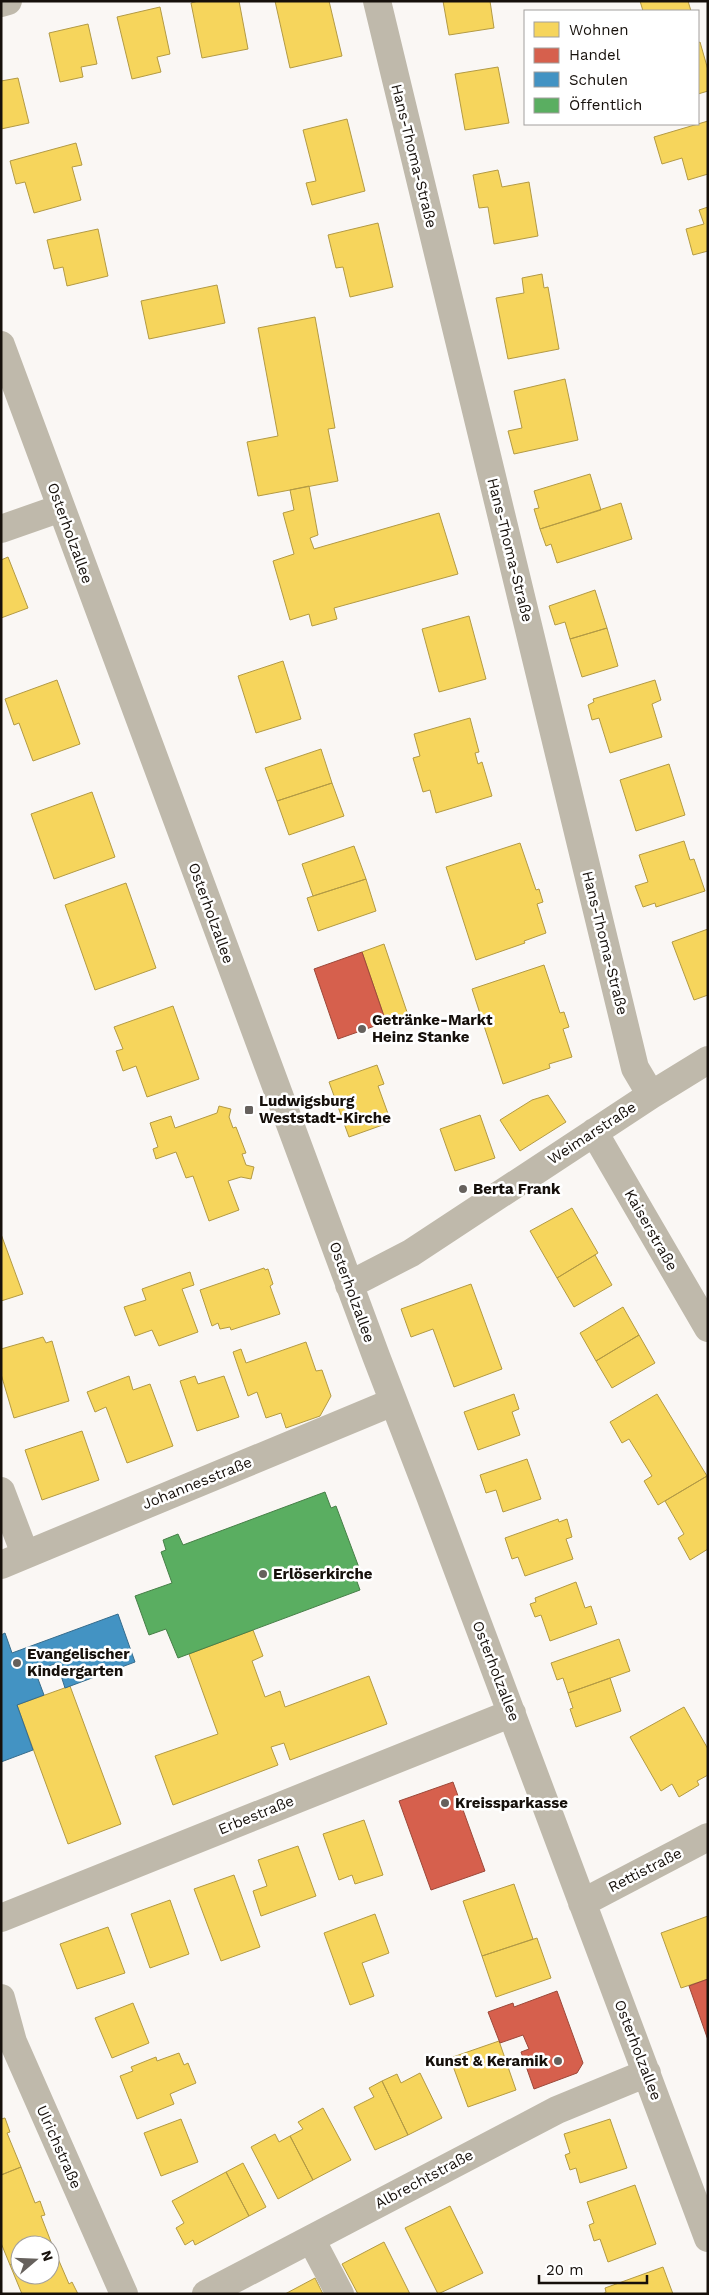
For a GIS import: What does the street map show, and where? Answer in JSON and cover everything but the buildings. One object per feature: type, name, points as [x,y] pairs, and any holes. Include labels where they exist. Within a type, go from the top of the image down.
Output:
[{"type":"street","points":[[1,3],[8,1]]},
{"type":"street","name":"Hans-Thoma-Straße","points":[[377,1],[636,1068],[651,1095]]},
{"type":"street","name":"Osterholzallee","points":[[1,345],[349,1285],[512,1713],[708,2238]]},
{"type":"street","points":[[1,529],[61,508]]},
{"type":"street","name":"Weimarstraße","points":[[349,1285],[411,1253],[594,1132],[708,1060]]},
{"type":"street","name":"Kaiserstraße","points":[[594,1132],[708,1328]]},
{"type":"street","name":"Johannesstraße","points":[[13,1560],[393,1402]]},
{"type":"street","points":[[1,1491],[13,1560]]},
{"type":"street","name":"Erbestraße","points":[[1,1918],[512,1713]]},
{"type":"street","name":"Rettistraße","points":[[582,1903],[708,1837]]},
{"type":"street","name":"Ulrichstraße","points":[[1,1998],[7,2045],[124,2294]]},
{"type":"street","name":"Albrechtstraße","points":[[206,2294],[557,2110],[646,2073]]},
{"type":"street","points":[[311,2239],[340,2294]]},
{"type":"place","name":"Getränke-Markt Heinz Stanke","points":[[362,1029]]},
{"type":"place","name":"Ludwigsburg Weststadt-Kirche","points":[[249,1110]]},
{"type":"place","name":"Berta Frank","points":[[463,1189]]},
{"type":"place","name":"Erlöserkirche","points":[[263,1574]]},
{"type":"place","name":"Evangelischer Kindergarten","points":[[17,1663]]},
{"type":"place","name":"Kreissparkasse","points":[[445,1803]]},
{"type":"place","name":"Kunst & Keramik","points":[[558,2061]]}]
